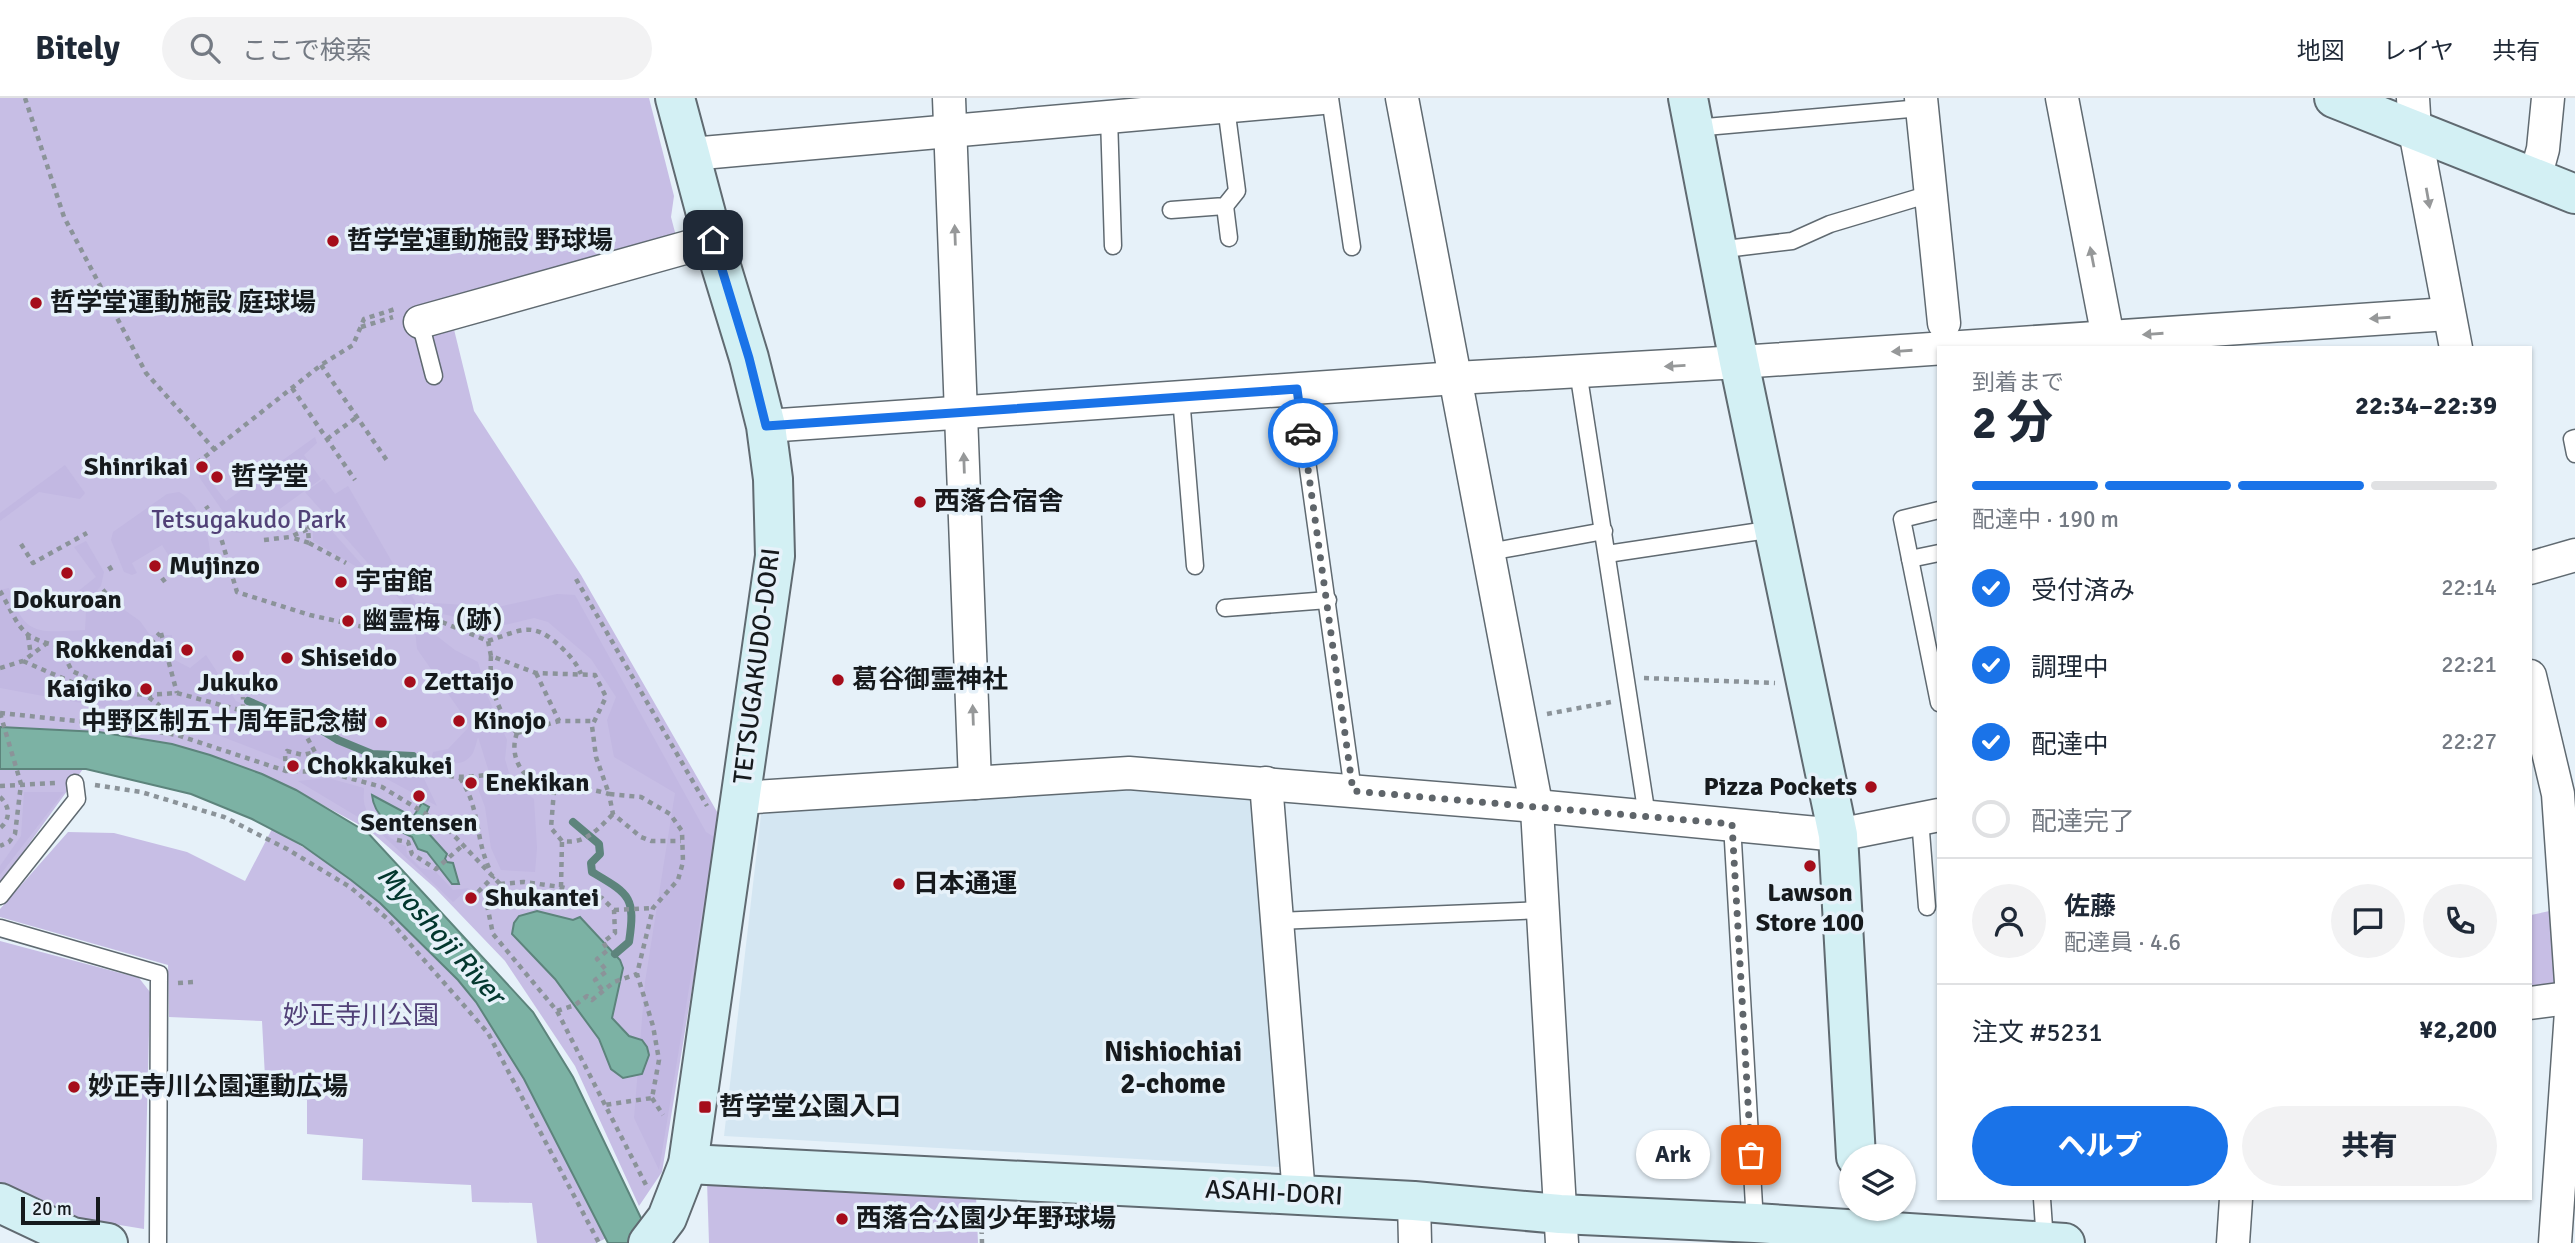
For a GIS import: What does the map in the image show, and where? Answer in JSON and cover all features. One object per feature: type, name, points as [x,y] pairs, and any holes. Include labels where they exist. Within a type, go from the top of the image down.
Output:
[{"type":"street","name":"TETSUGAKUDO-DORI","points":[[651,1239],[667,1218],[688,1164],[726,806],[775,556],[773,479],[766,426],[675,98]]},
{"type":"street","points":[[950,98],[975,783]]},
{"type":"street","points":[[691,154],[1322,98]]},
{"type":"street","points":[[1402,98],[1536,806],[1561,1229]]},
{"type":"street","points":[[2062,98],[2109,342]]},
{"type":"street","points":[[2334,98],[2414,114],[2535,178],[2575,194]]},
{"type":"street","points":[[2535,178],[2543,149],[2548,98]]},
{"type":"street","points":[[1921,103],[1945,336]]},
{"type":"street","points":[[1691,113],[1739,362],[1838,835],[1855,1144]]},
{"type":"street","points":[[2414,114],[2456,346]]},
{"type":"street","points":[[420,322],[713,240]]},
{"type":"street","points":[[766,426],[1456,378],[1739,362],[1945,336],[2109,342],[2448,314]]},
{"type":"street","points":[[2532,567],[2575,555]]},
{"type":"street","points":[[2532,684],[2558,794],[2574,997],[2554,1243]]},
{"type":"street","points":[[726,806],[975,783],[1129,773],[1536,806],[1838,835],[1930,817]]},
{"type":"street","points":[[1266,783],[1300,1195]]},
{"type":"street","points":[[2532,1003],[2574,997]]},
{"type":"street","name":"ASAHI-DORI","points":[[688,1164],[1414,1201],[1561,1229],[1755,1223],[1860,1227],[2055,1242]]},
{"type":"street","points":[[2233,1243],[2236,1200]]},
{"type":"street","points":[[1414,1201],[1415,1243]]},
{"type":"street","points":[[0,1203],[72,1237],[108,1243]]},
{"type":"lane","points":[[1330,98],[1352,247]]},
{"type":"lane","points":[[1691,113],[1921,103]]},
{"type":"lane","points":[[1226,107],[1237,191],[1226,206],[1228,238]]},
{"type":"lane","points":[[1109,117],[1113,246]]},
{"type":"lane","points":[[1717,250],[1792,241],[1830,224],[1930,194]]},
{"type":"lane","points":[[1171,210],[1226,206]]},
{"type":"lane","points":[[420,322],[434,376]]},
{"type":"lane","points":[[1578,371],[1647,816]]},
{"type":"lane","points":[[1297,389],[1353,791]]},
{"type":"lane","points":[[1181,397],[1195,566]]},
{"type":"lane","points":[[2575,438],[2572,439],[2575,454]]},
{"type":"lane","points":[[1937,510],[1902,519],[1937,693]]},
{"type":"lane","points":[[1607,554],[1775,529]]},
{"type":"lane","points":[[1489,552],[1604,531]]},
{"type":"lane","points":[[1910,559],[1937,553]]},
{"type":"lane","points":[[1225,608],[1328,600]]},
{"type":"lane","points":[[1922,619],[1937,615]]},
{"type":"lane","points":[[0,896],[77,799],[75,783]]},
{"type":"lane","points":[[1927,907],[1930,817]]},
{"type":"lane","points":[[1732,824],[1755,1223]]},
{"type":"lane","points":[[1278,921],[1544,910]]},
{"type":"lane","points":[[0,928],[159,974],[158,1243]]},
{"type":"lane","points":[[2042,1200],[2055,1242]]},
{"type":"path","points":[[25,98],[64,217],[146,373],[215,450]]},
{"type":"path","points":[[321,365],[388,462]]},
{"type":"path","points":[[292,388],[355,480]]},
{"type":"path","points":[[327,439],[357,417]]},
{"type":"path","points":[[309,543],[308,529],[316,515]]},
{"type":"path","points":[[216,521],[237,592],[310,615],[380,631],[420,613],[488,641],[535,629],[546,633],[575,661],[581,675]]},
{"type":"path","points":[[264,540],[290,537],[308,529]]},
{"type":"path","points":[[21,544],[33,563],[87,533]]},
{"type":"path","points":[[290,537],[309,543],[346,563]]},
{"type":"path","points":[[576,579],[726,806]]},
{"type":"path","points":[[88,606],[106,590]]},
{"type":"path","points":[[0,591],[24,632],[47,643],[109,650],[144,650],[160,633],[177,693]]},
{"type":"path","points":[[28,634],[31,656]]},
{"type":"path","points":[[488,641],[491,656],[489,677],[494,695],[506,721],[517,733]]},
{"type":"path","points":[[0,668],[23,662],[47,643]]},
{"type":"path","points":[[59,645],[72,671],[123,694]]},
{"type":"path","points":[[491,656],[536,673],[595,675],[606,697],[593,721],[596,757],[609,793],[613,814],[641,837],[652,841],[681,841]]},
{"type":"path","points":[[23,662],[100,691],[147,695],[177,693],[243,711],[243,697]]},
{"type":"path","points":[[536,673],[559,721]]},
{"type":"path","points":[[1626,677],[1808,683]]},
{"type":"path","points":[[125,726],[158,712],[159,705],[147,695]]},
{"type":"path","points":[[1521,718],[1629,699]]},
{"type":"path","points":[[0,846],[9,842],[15,834],[21,784],[0,713],[125,726],[177,735],[286,771],[327,772],[382,787],[444,825],[500,884]]},
{"type":"path","points":[[286,771],[287,751],[303,755],[315,751],[296,718]]},
{"type":"path","points":[[517,733],[559,721],[593,721]]},
{"type":"path","points":[[517,733],[514,740],[515,759],[521,770],[533,781],[554,790],[589,789],[641,797],[670,814],[682,831],[683,862],[678,880],[653,908],[637,974],[653,1026],[659,1060],[652,1098],[604,1105]]},
{"type":"path","points":[[419,752],[430,768],[459,778],[487,775],[491,782],[533,781]]},
{"type":"path","points":[[459,778],[470,793],[480,849],[492,874]]},
{"type":"path","points":[[0,786],[75,783],[141,792],[224,817],[287,849],[350,887],[390,921],[488,1033],[599,1243]]},
{"type":"path","points":[[554,790],[551,828],[562,841],[572,843],[585,839],[613,814]]},
{"type":"path","points":[[0,797],[7,805],[8,812],[7,819],[0,828]]},
{"type":"path","points":[[397,840],[408,842],[412,854],[436,869],[463,845]]},
{"type":"path","points":[[561,887],[562,841]]},
{"type":"path","points":[[470,850],[480,849]]},
{"type":"path","points":[[478,892],[492,874]]},
{"type":"path","points":[[500,884],[524,882],[561,887],[602,898],[614,910],[615,933],[603,943],[608,950],[597,959],[607,971],[595,980],[603,990]]},
{"type":"path","points":[[500,884],[487,905],[493,934],[557,1011],[649,1191]]},
{"type":"path","points":[[614,910],[653,908]]},
{"type":"path","points":[[557,1011],[575,1005],[587,996],[592,1000],[603,990],[637,974]]},
{"type":"shaded area","points":[[1123,785],[1256,796],[1280,1167],[724,1136],[762,806]]},
{"type":"green space","name":"Tetsugakudo Park","points":[[0,98],[649,98],[674,196],[671,217],[677,240],[449,309],[474,411],[581,575],[720,817],[662,1172],[639,1206],[575,1066],[505,961],[435,888],[369,830],[282,783],[101,744],[0,884]]},
{"type":"green space","points":[[315,437],[317,443],[304,455],[321,479],[277,511],[282,518],[279,520],[240,533],[233,532],[226,516],[199,477],[201,469],[226,501]]},
{"type":"green space","points":[[65,465],[85,493],[80,499],[39,492],[0,521],[0,513]]},
{"type":"green space","points":[[324,479],[335,494],[348,486],[420,610],[412,613],[305,492]]},
{"type":"green space","points":[[179,492],[186,496],[197,510],[208,537],[210,554],[174,576],[170,574],[177,569],[162,545],[132,563],[137,573],[132,575],[124,572],[111,540],[113,532],[167,494]]},
{"type":"green space","points":[[320,518],[364,567],[357,567],[313,541],[313,529]]},
{"type":"green space","points":[[86,541],[104,572],[101,586],[86,602],[81,597],[72,596],[96,577],[74,547]]},
{"type":"green space","points":[[9,588],[21,616],[28,624],[45,631],[85,630],[86,611],[105,596],[140,621],[150,635],[172,635],[173,659],[190,668],[206,655],[236,701],[372,758],[414,763],[418,766],[437,806],[385,778],[329,765],[290,763],[184,722],[0,688],[0,590]]},
{"type":"green space","points":[[557,594],[575,595],[706,832],[714,837],[659,1170],[634,1118],[645,982],[675,793],[614,757],[607,720],[616,697],[591,659],[548,622],[534,618],[496,627],[422,609],[417,602],[498,607]]},
{"type":"green space","points":[[414,621],[455,650],[478,662],[488,697],[507,740],[505,759],[509,773],[534,799],[537,848],[535,872],[501,870],[491,848],[485,807],[475,781],[489,772],[478,737],[473,753],[465,761],[448,763],[431,760],[433,752],[448,749],[469,724],[417,649]]},
{"type":"green space","points":[[328,778],[364,788],[364,804],[371,818],[387,835],[406,846],[407,854],[421,868],[435,871],[453,890],[469,888],[453,902],[373,826],[298,781]]},
{"type":"green space","points":[[24,792],[64,792],[0,875],[0,866],[21,836]]},
{"type":"green space","name":"妙正寺川公園","points":[[272,829],[371,890],[461,979],[496,1027],[528,1079],[609,1237],[596,1243],[537,1243],[532,1203],[472,1202],[471,1185],[362,1180],[363,1139],[307,1134],[307,1100],[266,1096],[262,1021],[169,1017],[168,965],[0,917],[0,909],[68,832],[114,833],[187,852],[245,881]]},
{"type":"green space","points":[[2559,909],[2565,986],[2532,997],[2532,915]]},
{"type":"green space","name":"妙正寺川公園運動広場","points":[[0,941],[139,978],[150,992],[144,1229],[71,1217],[0,1182]]},
{"type":"green space","name":"西落合公園少年野球場","points":[[707,1181],[976,1195],[978,1243],[709,1243]]},
{"type":"water","name":"Myoshoji River","points":[[0,727],[99,732],[172,744],[262,774],[296,790],[368,833],[533,1012],[573,1077],[653,1243],[608,1243],[524,1079],[476,1002],[458,980],[380,903],[351,880],[302,845],[252,819],[191,794],[86,769],[0,769]]},
{"type":"water","points":[[372,795],[413,817],[422,803],[429,807],[421,825],[447,854],[447,862],[453,863],[459,884],[452,884],[427,852],[418,849],[412,837],[381,816]]},
{"type":"water","points":[[537,911],[573,920],[580,917],[620,960],[623,968],[612,1018],[629,1036],[642,1040],[647,1047],[649,1055],[642,1074],[623,1078],[611,1069],[599,1039],[555,979],[512,934],[514,923],[519,916]]},
{"type":"waterway","points":[[248,701],[294,721]]},
{"type":"waterway","points":[[300,717],[338,740],[372,754],[413,756]]},
{"type":"waterway","points":[[573,822],[599,844],[600,854],[591,863],[592,872],[622,892],[630,905],[629,942],[615,954]]},
{"type":"way so far","points":[[1303,433],[1353,791],[1732,824],[1751,1155]]},
{"type":"place","name":"哲学堂運動施設 野球場","points":[[333,241]]},
{"type":"place","name":"哲学堂運動施設 庭球場","points":[[36,303]]},
{"type":"place","name":"Shinrikai","points":[[202,467]]},
{"type":"place","name":"哲学堂","points":[[217,477]]},
{"type":"place","name":"西落合宿舎","points":[[920,502]]},
{"type":"place","name":"Mujinzo","points":[[155,566]]},
{"type":"place","name":"Dokuroan","points":[[67,573]]},
{"type":"place","name":"宇宙館","points":[[341,582]]},
{"type":"place","name":"幽霊梅（跡）","points":[[348,621]]},
{"type":"place","name":"Rokkendai","points":[[187,650]]},
{"type":"place","name":"Jukuko","points":[[238,656]]},
{"type":"place","name":"Shiseido","points":[[287,658]]},
{"type":"place","name":"葛谷御霊神社","points":[[838,680]]},
{"type":"place","name":"Zettaijo","points":[[410,682]]},
{"type":"place","name":"Kaigiko","points":[[146,689]]},
{"type":"place","name":"Kinojo","points":[[459,721]]},
{"type":"place","name":"中野区制五十周年記念樹","points":[[381,722]]},
{"type":"place","name":"Chokkakukei","points":[[293,766]]},
{"type":"place","name":"Enekikan","points":[[471,783]]},
{"type":"place","name":"Pizza Pockets","points":[[1871,787]]},
{"type":"place","name":"Sentensen","points":[[419,796]]},
{"type":"place","name":"Lawson Store 100","points":[[1810,866]]},
{"type":"place","name":"日本通運","points":[[899,884]]},
{"type":"place","name":"Shukantei","points":[[471,898]]},
{"type":"place","name":"妙正寺川公園運動広場","points":[[74,1087]]},
{"type":"place","name":"哲学堂公園入口","points":[[705,1107]]},
{"type":"place","name":"Ark","points":[[1751,1155]]},
{"type":"place","name":"西落合公園少年野球場","points":[[842,1219]]},
{"type":"district","name":"Nishiochiai 2-chome","points":[[1173,1068]]},
{"type":"route","points":[[713,240],[749,358],[766,426],[1297,389],[1303,433]]}]
